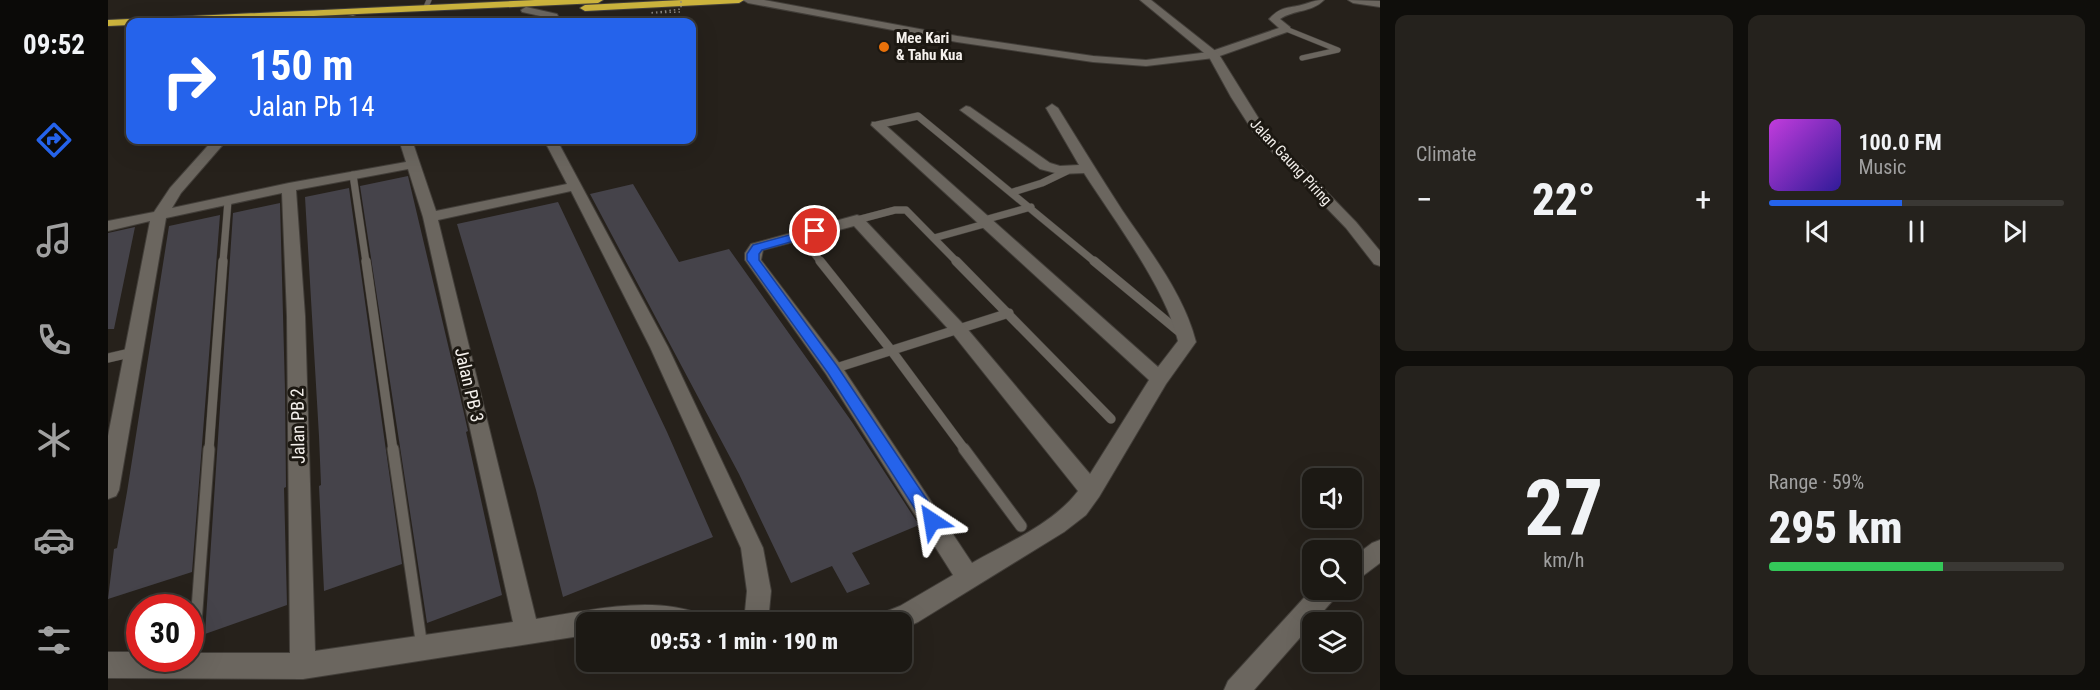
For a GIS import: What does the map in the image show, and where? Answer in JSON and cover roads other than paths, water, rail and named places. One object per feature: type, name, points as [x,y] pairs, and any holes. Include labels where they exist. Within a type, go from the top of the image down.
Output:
[{"type":"highway","points":[[192,18],[427,4],[598,0]]},
{"type":"highway","points":[[353,18],[739,0]]},
{"type":"highway","points":[[108,23],[126,22]]},
{"type":"highway","points":[[108,30],[126,29]]},
{"type":"street","points":[[748,0],[957,39],[1093,59],[1146,63],[1214,55],[1286,29]]},
{"type":"street","points":[[1146,0],[1214,55]]},
{"type":"street","points":[[1286,29],[1274,20],[1288,9],[1309,6],[1318,0]]},
{"type":"street","points":[[1353,0],[1380,4]]},
{"type":"street","points":[[526,10],[553,16],[551,18]]},
{"type":"street","name":"Jalan Gaung Piring","points":[[1214,55],[1237,98],[1259,130],[1351,225],[1380,261]]},
{"type":"street","points":[[912,613],[1056,525],[1078,508],[1091,491],[1159,379],[1185,347],[1186,337],[1183,325],[1152,266],[1088,169],[1052,108]]},
{"type":"street","points":[[966,110],[1039,163],[1052,169],[1067,171],[1088,169]]},
{"type":"street","points":[[877,125],[1159,379]]},
{"type":"street","points":[[108,490],[159,216],[175,191],[216,144]]},
{"type":"street","name":"Jalan PB 3","points":[[408,144],[430,217],[527,631]]},
{"type":"street","points":[[552,144],[659,347],[752,548],[759,591],[757,612]]},
{"type":"street","points":[[108,226],[289,187],[415,164]]},
{"type":"street","points":[[430,217],[574,186]]},
{"type":"street","name":"Jalan PB 2","points":[[289,187],[296,316],[303,666]]},
{"type":"street","points":[[969,579],[832,369],[753,260],[753,254],[758,247],[857,220],[958,329],[1091,491]]},
{"type":"street","points":[[1362,564],[1380,550]]},
{"type":"street","points":[[1237,690],[1318,600]]},
{"type":"street","points":[[204,665],[303,666],[576,624]]},
{"type":"street","points":[[108,665],[126,665]]},
{"type":"lane","points":[[1286,29],[1338,50],[1302,57]]},
{"type":"lane","points":[[877,125],[918,116],[1013,192],[1186,337]]},
{"type":"lane","points":[[1013,192],[1054,179],[1067,171]]},
{"type":"lane","points":[[353,175],[422,647]]},
{"type":"lane","points":[[198,594],[228,201]]},
{"type":"lane","points":[[934,238],[1031,207]]},
{"type":"lane","points":[[857,220],[895,210],[906,210],[1111,419]]},
{"type":"lane","points":[[800,236],[891,350],[1021,526]]},
{"type":"lane","points":[[832,369],[1009,313]]},
{"type":"lane","points":[[108,358],[135,352]]},
{"type":"place","name":"Mee Kari & Tahu Kua","points":[[884,47]]}]
